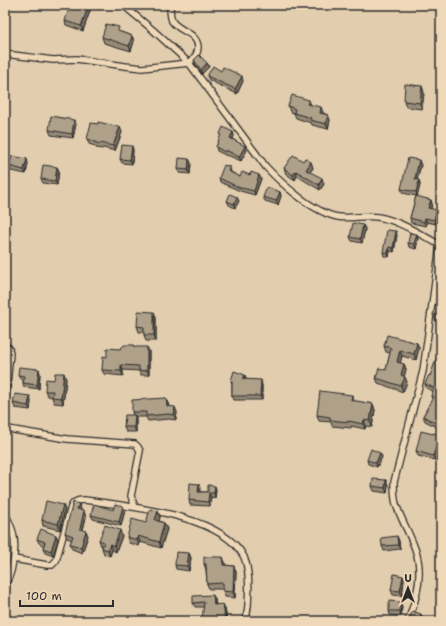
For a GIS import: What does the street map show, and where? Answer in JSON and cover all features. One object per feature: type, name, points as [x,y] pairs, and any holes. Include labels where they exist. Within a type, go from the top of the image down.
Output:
[{"type":"street","points":[[123,5],[189,63],[266,167],[288,189],[311,206],[326,214],[346,218],[378,217],[417,232],[440,244],[423,371],[394,482],[394,494],[416,552],[419,570],[417,595],[408,621]]},
{"type":"street","points":[[5,54],[53,60],[91,60],[142,68],[189,63],[196,55],[198,47],[197,42],[191,34],[175,24],[172,20],[170,5]]},
{"type":"street","points":[[5,345],[9,348],[10,353],[5,404]]},
{"type":"street","points":[[5,427],[8,429],[68,439],[135,444],[138,446],[140,451],[131,496],[135,507]]},
{"type":"street","points":[[14,559],[52,565],[56,561],[72,504],[77,501],[84,500],[135,507],[179,516],[219,533],[235,544],[244,558],[247,566],[249,589],[246,621]]},
{"type":"street","points":[[5,514],[9,520],[14,535],[15,549],[10,576],[5,584]]},
{"type":"building","points":[[70,5],[89,5],[81,26],[65,21]]},
{"type":"building","points":[[106,24],[119,27],[118,31],[132,36],[129,46],[102,37]]},
{"type":"building","points":[[199,55],[207,63],[201,70],[194,60]]},
{"type":"building","points":[[213,66],[221,71],[223,67],[242,76],[235,89],[207,76]]},
{"type":"building","points":[[405,84],[422,86],[420,103],[404,101]]},
{"type":"building","points":[[292,95],[309,100],[307,104],[321,107],[320,113],[328,115],[326,124],[310,120],[311,118],[294,113],[295,109],[288,106]]},
{"type":"building","points":[[51,116],[74,120],[72,134],[49,130]]},
{"type":"building","points":[[98,122],[120,127],[113,146],[100,144],[87,139],[91,123],[98,124]]},
{"type":"building","points":[[223,127],[233,132],[230,138],[245,146],[239,157],[226,150],[225,152],[216,147]]},
{"type":"building","points":[[122,145],[132,146],[130,160],[120,159]]},
{"type":"building","points":[[293,155],[303,161],[305,158],[311,162],[306,170],[322,178],[319,185],[296,171],[293,175],[284,168]]},
{"type":"building","points":[[12,156],[27,159],[24,170],[9,166]]},
{"type":"building","points":[[179,158],[189,159],[188,170],[178,169]]},
{"type":"building","points":[[408,158],[419,160],[415,179],[419,180],[416,192],[401,189]]},
{"type":"building","points":[[43,165],[57,167],[55,181],[41,179]]},
{"type":"building","points":[[224,165],[230,167],[228,171],[240,177],[242,172],[250,175],[251,172],[259,175],[254,191],[238,187],[219,178]]},
{"type":"building","points":[[267,187],[280,192],[276,201],[263,197]]},
{"type":"building","points":[[230,194],[237,197],[234,204],[227,201]]},
{"type":"building","points":[[416,196],[431,200],[428,208],[437,210],[434,220],[425,218],[424,222],[410,218]]},
{"type":"building","points":[[353,223],[363,225],[360,239],[350,237]]},
{"type":"building","points":[[387,230],[396,231],[393,248],[389,247],[388,253],[383,252]]},
{"type":"building","points":[[410,233],[417,234],[414,244],[408,243]]},
{"type":"building","points":[[435,305],[441,306],[441,316],[433,315]]},
{"type":"building","points":[[138,311],[154,312],[154,335],[144,335],[144,327],[137,326]]},
{"type":"building","points":[[387,335],[417,343],[414,354],[400,350],[397,362],[404,364],[401,375],[405,377],[401,386],[376,378],[379,368],[386,370],[391,348],[384,346]]},
{"type":"building","points":[[124,345],[147,347],[147,370],[139,371],[139,366],[121,365],[121,371],[102,370],[103,356],[107,357],[107,348],[120,349]]},
{"type":"building","points":[[439,351],[441,352],[441,394],[437,404],[441,406],[441,422],[439,425],[423,416],[434,397],[431,396],[434,388],[425,384],[429,375],[430,376]]},
{"type":"building","points":[[19,367],[39,369],[37,385],[23,383],[24,376],[18,375]]},
{"type":"building","points":[[234,371],[245,375],[243,379],[261,380],[260,396],[232,396],[231,381]]},
{"type":"building","points":[[55,373],[64,373],[61,398],[52,397],[53,391],[45,391],[46,379],[54,380]]},
{"type":"building","points":[[320,391],[352,395],[351,400],[373,404],[370,421],[364,420],[363,424],[349,421],[330,420],[330,417],[317,415]]},
{"type":"building","points":[[15,394],[30,396],[28,406],[13,403]]},
{"type":"building","points":[[166,398],[167,406],[175,407],[174,415],[168,414],[146,416],[146,412],[132,412],[132,400]]},
{"type":"building","points":[[125,415],[135,415],[134,427],[124,427]]},
{"type":"building","points":[[421,431],[440,435],[433,456],[416,451]]},
{"type":"building","points":[[371,449],[380,453],[376,463],[367,460]]},
{"type":"building","points":[[373,479],[386,480],[385,488],[372,486]]},
{"type":"building","points":[[190,483],[199,484],[198,492],[208,492],[208,485],[215,486],[214,493],[209,493],[208,502],[189,500]]},
{"type":"building","points":[[46,501],[63,505],[58,524],[42,520]]},
{"type":"building","points":[[73,502],[79,504],[77,509],[84,511],[80,529],[86,531],[81,547],[70,544],[73,536],[65,533]]},
{"type":"building","points":[[94,504],[113,510],[115,504],[123,506],[119,522],[91,515]]},
{"type":"building","points":[[150,509],[158,511],[155,520],[164,523],[159,542],[138,536],[137,540],[127,537],[132,519],[146,523]]},
{"type":"building","points":[[105,525],[120,530],[114,546],[110,544],[108,550],[102,548],[104,542],[99,540]]},
{"type":"building","points":[[41,529],[56,535],[51,551],[43,548],[45,542],[37,539]]},
{"type":"building","points":[[397,536],[398,545],[382,546],[381,538]]},
{"type":"building","points":[[176,552],[189,553],[187,566],[175,565]]},
{"type":"building","points":[[204,557],[223,557],[223,565],[234,566],[233,592],[223,591],[223,583],[207,584],[206,564],[204,564]]},
{"type":"building","points":[[394,574],[403,576],[400,591],[391,590]]},
{"type":"building","points":[[213,595],[214,605],[223,604],[225,618],[214,621],[202,620],[204,602],[193,603],[193,596]]},
{"type":"building","points":[[389,601],[400,602],[400,611],[389,611]]},
{"type":"building","points":[[412,611],[421,614],[419,621],[409,621]]}]
